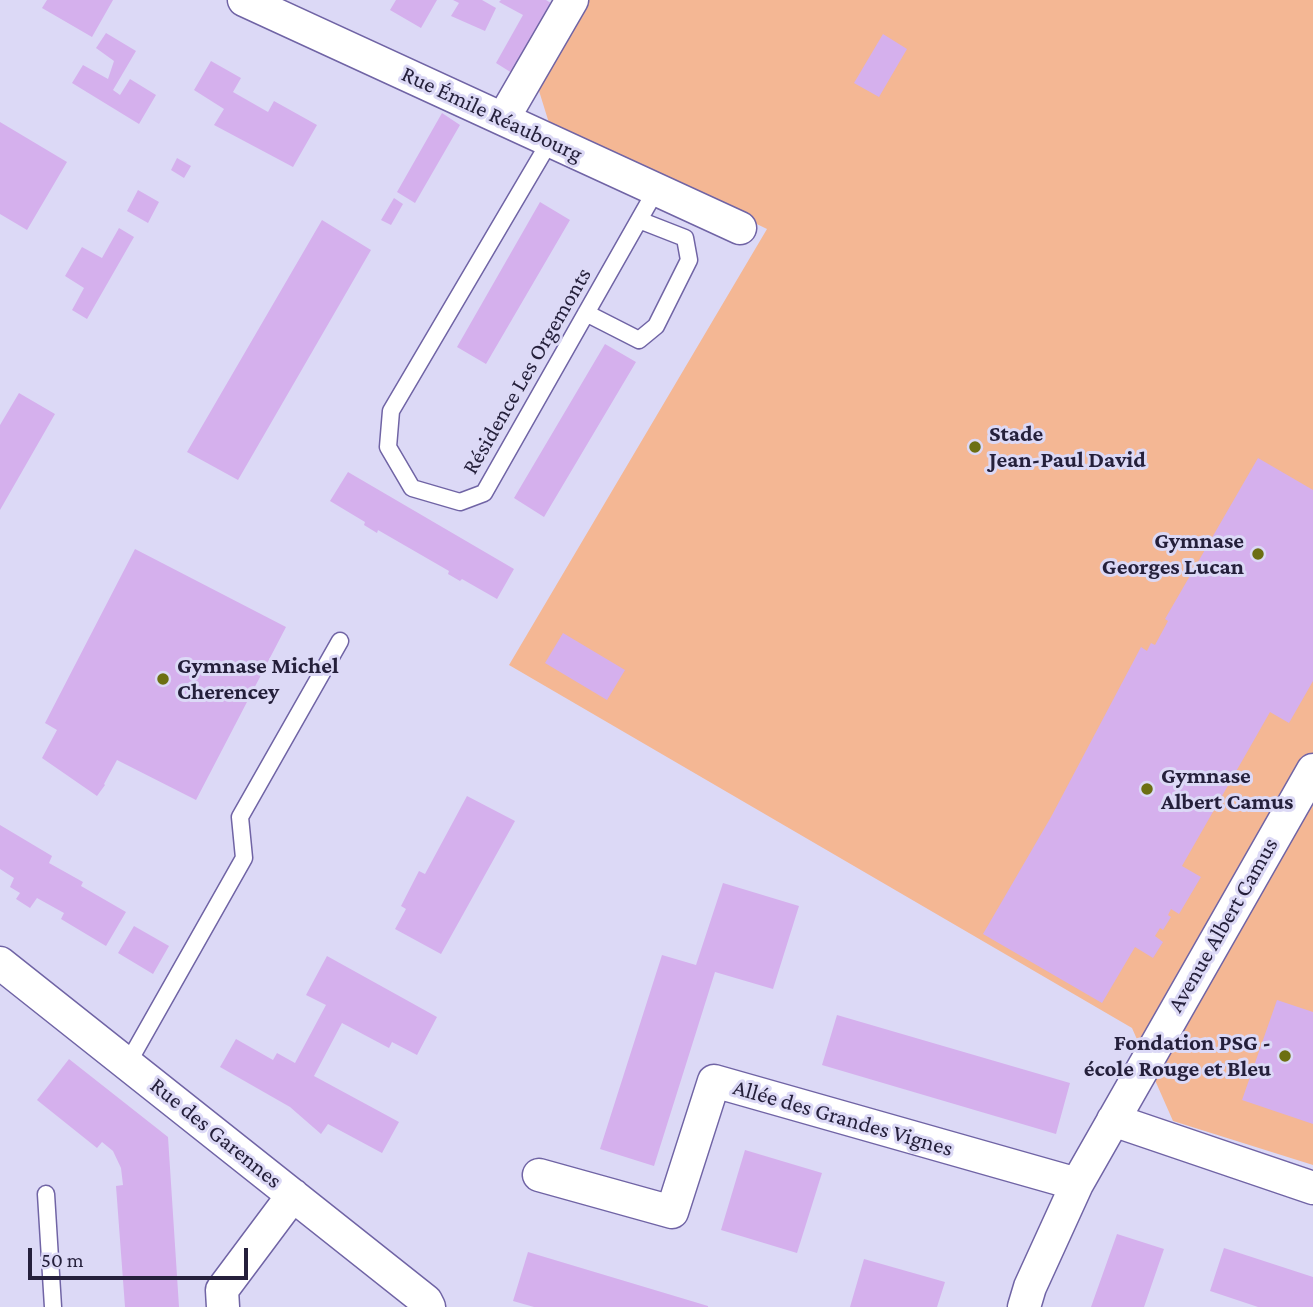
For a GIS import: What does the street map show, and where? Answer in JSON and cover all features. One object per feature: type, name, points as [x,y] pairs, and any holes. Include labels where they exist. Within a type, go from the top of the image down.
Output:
[{"type":"street","name":"Rue Émile Réaubourg","points":[[244,0],[740,228]]},
{"type":"street","points":[[503,120],[572,0]]},
{"type":"street","name":"Avenue Albert Camus","points":[[1024,1307],[1030,1287],[1077,1184],[1313,770]]},
{"type":"street","name":"Rue des Garennes","points":[[0,963],[426,1301],[429,1307]]},
{"type":"street","name":"Allée des Grandes Vignes","points":[[539,1175],[672,1212],[714,1081],[1077,1184]]},
{"type":"street","points":[[1113,1120],[1313,1188]]},
{"type":"street","points":[[223,1307],[222,1290],[293,1195]]},
{"type":"lane","name":"Résidence Les Orgemonts","points":[[550,141],[391,411],[388,447],[412,488],[460,502],[484,493],[656,190]]},
{"type":"lane","points":[[586,313],[639,340],[656,326],[690,260],[685,239],[639,220]]},
{"type":"lane","points":[[128,1063],[244,858],[240,817],[340,642]]},
{"type":"lane","points":[[46,1194],[53,1307]]},
{"type":"shaded area","name":"Stade Jean-Paul David","points":[[583,0],[1313,0],[1313,1165],[1173,1121],[1132,1028],[509,665],[767,229],[549,123],[535,78]]},
{"type":"building","points":[[47,0],[113,0],[92,37],[42,8]]},
{"type":"building","points":[[396,0],[437,0],[421,28],[390,10]]},
{"type":"building","points":[[453,0],[482,0],[496,8],[485,31],[451,16],[459,3]]},
{"type":"building","points":[[546,0],[551,3],[512,73],[496,63],[523,15],[499,2]]},
{"type":"building","points":[[106,33],[136,51],[113,90],[120,95],[130,79],[156,95],[139,124],[72,83],[83,65],[108,79],[114,61],[96,48]]},
{"type":"building","points":[[883,34],[907,49],[879,97],[854,83]]},
{"type":"building","points":[[211,61],[241,78],[233,92],[268,112],[274,101],[317,125],[293,167],[214,125],[224,109],[194,90]]},
{"type":"building","points":[[442,113],[460,125],[415,203],[397,192]]},
{"type":"building","points":[[0,122],[67,162],[27,230],[0,214]]},
{"type":"building","points":[[177,158],[191,166],[184,178],[171,170]]},
{"type":"building","points":[[138,190],[159,202],[148,223],[127,211]]},
{"type":"building","points":[[394,198],[403,204],[391,225],[381,220]]},
{"type":"building","points":[[540,202],[570,220],[486,364],[457,347]]},
{"type":"building","points":[[322,220],[371,250],[238,480],[187,452]]},
{"type":"building","points":[[119,228],[134,237],[87,319],[72,310],[84,288],[65,276],[82,247],[102,258]]},
{"type":"building","points":[[605,344],[636,362],[544,517],[514,498]]},
{"type":"building","points":[[19,393],[55,414],[0,510],[0,425]]},
{"type":"building","name":"Gymnase Albert Camus","points":[[1258,458],[1313,490],[1313,681],[1289,723],[1270,712],[1182,866],[1201,877],[1179,914],[1171,909],[1168,915],[1171,917],[1163,930],[1160,928],[1155,936],[1163,942],[1153,958],[1135,947],[1102,1003],[983,934],[1051,817],[1141,647],[1147,651],[1151,643],[1155,645],[1168,621],[1165,619]]},
{"type":"building","points":[[348,472],[514,569],[497,599],[462,579],[460,581],[448,574],[449,571],[378,530],[377,533],[364,525],[365,522],[330,501]]},
{"type":"building","name":"Gymnase Michel Cherencey","points":[[135,549],[286,627],[196,800],[117,760],[97,796],[42,758],[57,730],[45,723]]},
{"type":"building","points":[[563,633],[625,670],[607,700],[545,663]]},
{"type":"building","points":[[467,796],[515,821],[441,954],[395,929],[406,909],[401,906],[419,871],[425,874]]},
{"type":"building","points":[[0,825],[52,856],[49,863],[83,882],[81,886],[126,912],[106,946],[61,919],[64,913],[37,898],[30,908],[16,899],[20,893],[10,887],[14,878],[0,869]]},
{"type":"building","points":[[723,883],[799,906],[773,989],[715,972],[654,1166],[600,1149],[662,955],[696,965]]},
{"type":"building","points":[[134,926],[169,946],[153,974],[118,953]]},
{"type":"building","points":[[327,956],[437,1017],[417,1055],[392,1042],[389,1048],[342,1023],[314,1076],[399,1122],[382,1153],[328,1124],[321,1134],[290,1107],[220,1067],[236,1039],[273,1060],[277,1053],[295,1063],[326,1005],[306,995]]},
{"type":"building","name":"Fondation PSG - école Rouge et Bleu","points":[[1277,1000],[1313,1012],[1313,1124],[1242,1100]]},
{"type":"building","points":[[837,1015],[1070,1083],[1056,1134],[822,1065]]},
{"type":"building","points":[[69,1059],[168,1137],[179,1307],[125,1307],[116,1186],[123,1185],[121,1168],[113,1151],[102,1142],[97,1148],[37,1100]]},
{"type":"building","points":[[745,1150],[822,1173],[797,1253],[721,1230]]},
{"type":"building","points":[[1117,1234],[1164,1249],[1144,1307],[1091,1307]]},
{"type":"building","points":[[1224,1248],[1313,1277],[1313,1307],[1258,1307],[1210,1291]]},
{"type":"building","points":[[528,1252],[708,1307],[534,1307],[513,1301]]},
{"type":"building","points":[[864,1259],[945,1282],[937,1307],[850,1307]]},
{"type":"place","name":"Stade Jean-Paul David","points":[[975,447]]},
{"type":"place","name":"Gymnase Georges Lucan","points":[[1258,554]]},
{"type":"place","name":"Gymnase Michel Cherencey","points":[[163,679]]},
{"type":"place","name":"Gymnase Albert Camus","points":[[1147,789]]},
{"type":"place","name":"Fondation PSG - école Rouge et Bleu","points":[[1285,1056]]}]
